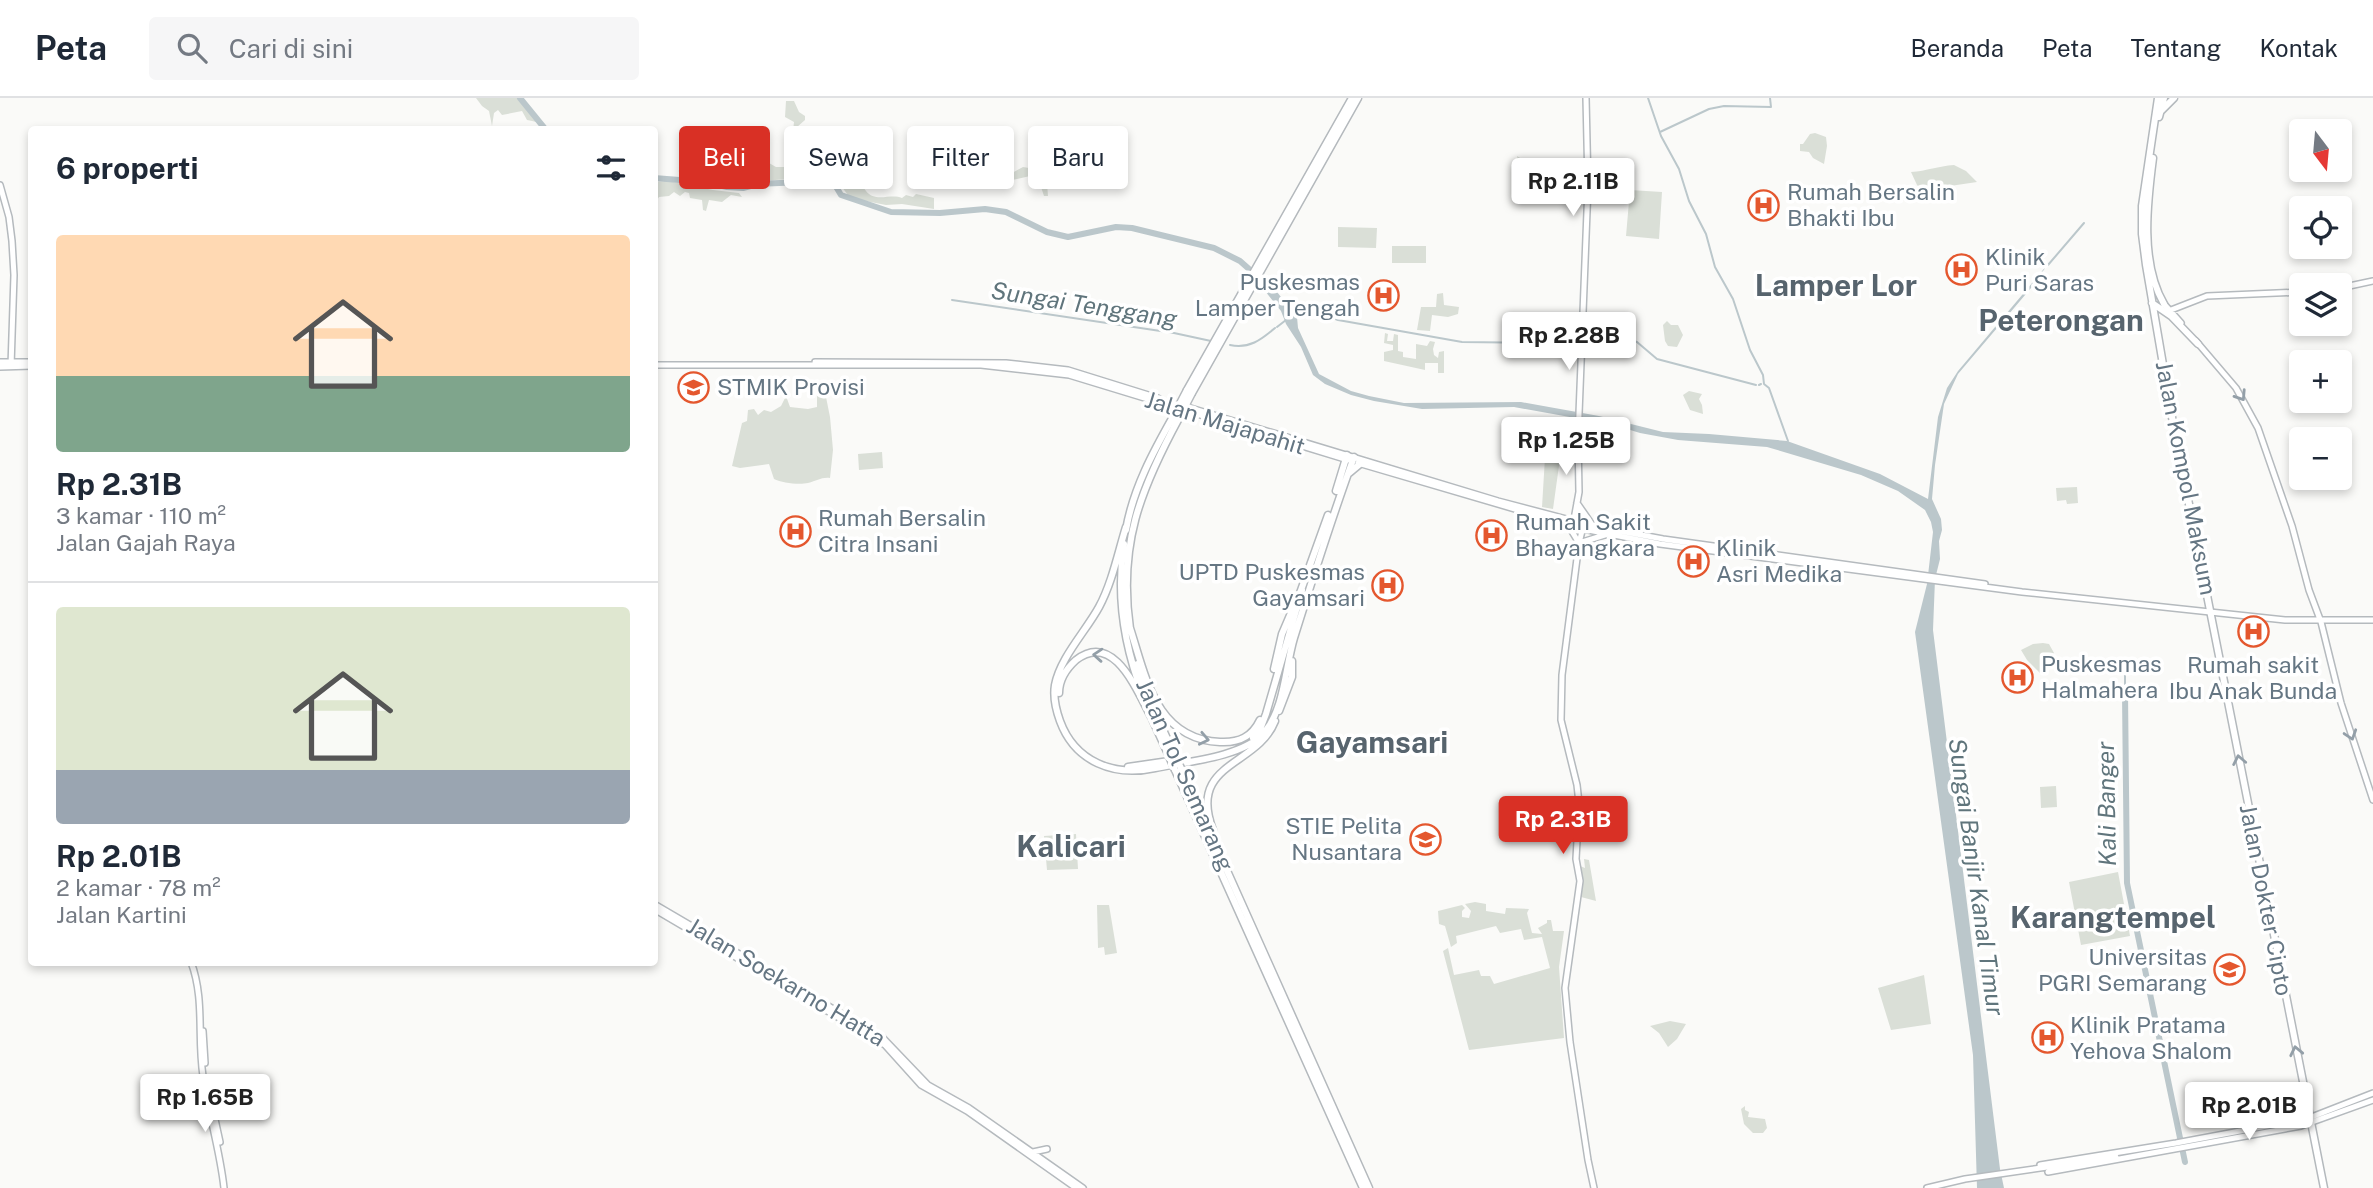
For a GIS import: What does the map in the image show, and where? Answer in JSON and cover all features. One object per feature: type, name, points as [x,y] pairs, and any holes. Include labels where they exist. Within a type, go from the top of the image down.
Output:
[{"type":"highway","name":"Jalan Tol Semarang","points":[[1265,258],[1352,98]]},
{"type":"highway","name":"Jalan Tol Semarang","points":[[1341,1133],[1238,894],[1154,722],[1132,667],[1123,623],[1120,582],[1126,527],[1145,470],[1358,98]]},
{"type":"highway","name":"Jalan Kompol Maksum","points":[[2158,98],[2142,206],[2142,234],[2152,303],[2160,309],[2172,418],[2211,612]]},
{"type":"highway","points":[[2164,98],[2152,164],[2148,216],[2150,265],[2160,309],[2171,316],[2198,344]]},
{"type":"highway","points":[[2160,112],[2174,98]]},
{"type":"highway","points":[[2152,303],[2155,283]]},
{"type":"highway","name":"Jalan Tol Semarang","points":[[1171,754],[1143,684],[1130,628],[1126,571],[1136,513],[1151,470],[1176,416]]},
{"type":"highway","points":[[1154,722],[1124,667],[1114,658],[1103,654],[1085,655],[1070,665],[1062,677],[1059,703],[1067,728],[1086,751],[1105,763],[1132,767],[1220,752],[1242,745],[1257,735],[1264,721],[1348,458]]},
{"type":"highway","points":[[1344,475],[1360,464]]},
{"type":"highway","points":[[1126,527],[1100,605],[1060,670],[1055,688],[1059,716],[1068,738],[1092,761],[1110,769],[1146,770],[1232,752],[1253,743],[1264,733],[1273,717],[1286,678],[1305,592]]},
{"type":"highway","points":[[1130,628],[1149,686],[1167,718],[1186,734],[1198,739],[1226,742],[1241,740],[1254,731],[1260,722],[1282,634],[1305,592]]},
{"type":"highway","points":[[1238,894],[1211,827],[1207,811],[1208,798],[1220,772],[1263,741],[1276,718],[1292,677],[1294,652],[1303,624],[1305,592]]},
{"type":"highway","name":"Jalan Dokter Cipto","points":[[2211,612],[2324,1188]]},
{"type":"highway","name":"Jalan Tol Semarang","points":[[1179,770],[1341,1133],[1369,1188]]},
{"type":"highway","name":"Jalan Tol Semarang","points":[[1349,1150],[1363,1188]]},
{"type":"main road","points":[[1578,543],[1572,524],[1577,502],[1583,340],[1588,176],[1586,98]]},
{"type":"main road","points":[[0,185],[10,222],[14,263],[9,364]]},
{"type":"main road","points":[[2352,285],[2373,281]]},
{"type":"main road","points":[[2160,309],[2171,310],[2207,296],[2289,293]]},
{"type":"main road","points":[[2171,310],[2236,388],[2259,428],[2292,526],[2309,590],[2321,622],[2341,703],[2373,800]]},
{"type":"main road","name":"Jalan Majapahit","points":[[658,363],[1006,363],[1068,370],[1498,503],[1562,518],[1572,524]]},
{"type":"main road","points":[[0,364],[28,364]]},
{"type":"main road","name":"Jalan Majapahit","points":[[1348,458],[1360,464],[1608,534],[1735,552]]},
{"type":"main road","points":[[1562,518],[1571,513],[1577,502]]},
{"type":"main road","points":[[1577,502],[1592,526]]},
{"type":"main road","points":[[1583,526],[1578,543],[1575,581],[1565,636],[1561,690],[1562,728],[1579,803],[1576,859],[1580,881],[1565,988],[1570,1042],[1594,1188]]},
{"type":"main road","name":"Jalan Majapahit","points":[[1583,526],[1735,552]]},
{"type":"main road","points":[[1578,543],[1608,534]]},
{"type":"main road","points":[[1735,552],[2060,595]]},
{"type":"main road","points":[[1949,581],[1970,586],[2285,621],[2370,619]]},
{"type":"main road","points":[[1964,592],[1970,586]]},
{"type":"main road","points":[[658,908],[793,987],[885,1045],[921,1085],[967,1111],[1076,1188]]},
{"type":"main road","points":[[194,966],[203,989],[205,1076],[225,1184]]},
{"type":"main road","name":"Jalan Soekarno Hatta","points":[[793,987],[883,1038],[928,1085],[969,1108],[1083,1188]]},
{"type":"main road","points":[[2309,1121],[2373,1093]]},
{"type":"main road","points":[[1927,1188],[1956,1181],[2182,1146],[2309,1121],[2373,1100]]},
{"type":"main road","points":[[1033,1152],[1046,1149]]},
{"type":"main road","points":[[2039,1165],[2120,1156]]},
{"type":"main road","points":[[2048,1172],[2120,1156]]},
{"type":"shaded area","points":[[476,98],[517,98],[537,122],[527,120],[522,111],[502,115],[498,110],[494,113],[492,126],[489,111]]},
{"type":"shaded area","points":[[786,101],[794,101],[805,120],[798,126],[794,126],[794,122],[785,117]]},
{"type":"shaded area","points":[[1810,134],[1826,137],[1824,164],[1813,158],[1809,152],[1800,151],[1800,144],[1803,144]]},
{"type":"shaded area","points":[[1517,156],[1528,163],[1533,176],[1539,177],[1539,190],[1536,190],[1536,195],[1517,195],[1520,172]]},
{"type":"shaded area","points":[[770,164],[784,167],[784,179],[770,180]]},
{"type":"shaded area","points":[[1954,165],[1966,171],[1977,182],[1950,186],[1931,198],[1917,185],[1911,172],[1943,166]]},
{"type":"shaded area","points":[[1023,167],[1028,168],[1028,176],[1014,180],[1014,172]]},
{"type":"shaded area","points":[[668,181],[679,183],[679,189],[708,189],[739,193],[742,197],[731,195],[722,202],[709,200],[706,211],[703,210],[702,200],[690,198],[689,193],[685,192],[680,196],[674,192],[658,198],[658,182]]},
{"type":"shaded area","points":[[843,189],[864,189],[870,195],[878,197],[902,198],[916,194],[934,198],[934,209],[902,204],[886,205],[850,198]]},
{"type":"shaded area","points":[[1042,189],[1047,189],[1048,196],[1044,196]]},
{"type":"shaded area","points":[[1630,190],[1662,192],[1659,239],[1626,236]]},
{"type":"shaded area","points":[[1338,227],[1377,228],[1376,248],[1338,247]]},
{"type":"shaded area","points":[[1392,246],[1426,246],[1426,263],[1392,263]]},
{"type":"shaded area","points":[[2048,264],[1958,374],[1944,404],[1932,499],[1941,519],[1942,530],[1939,541],[1940,559],[1935,579],[1933,630],[2004,1188],[1977,1188],[1973,1055],[1915,632],[1927,584],[1933,532],[1925,510],[1898,491],[1861,475],[1767,447],[1678,440],[1514,407],[1422,409],[1351,395],[1325,384],[1313,375],[1281,311],[1261,286],[1265,277],[1297,317],[1298,328],[1319,374],[1351,391],[1404,403],[1521,402],[1599,416],[1663,432],[1787,441],[1880,474],[1928,499],[1938,417],[1947,388],[1958,371]]},
{"type":"shaded area","points":[[1443,293],[1444,305],[1459,307],[1458,314],[1448,317],[1432,315],[1430,331],[1417,330],[1421,307],[1436,307],[1437,294]]},
{"type":"shaded area","points":[[1667,321],[1671,325],[1678,325],[1683,335],[1677,347],[1668,346],[1665,341],[1663,325]]},
{"type":"shaded area","points":[[1385,333],[1388,334],[1387,341],[1393,341],[1394,334],[1398,335],[1398,351],[1403,352],[1403,357],[1416,359],[1416,344],[1427,346],[1430,341],[1435,342],[1434,355],[1438,358],[1439,352],[1444,351],[1444,373],[1438,373],[1438,363],[1425,363],[1425,370],[1384,361],[1384,352],[1393,350],[1393,345],[1384,343]]},
{"type":"shaded area","points":[[817,381],[823,382],[830,417],[833,450],[830,478],[804,484],[781,482],[774,479],[769,464],[740,468],[732,466],[742,423],[747,421],[748,410],[754,409],[758,415],[764,410],[771,412],[781,406],[786,396],[790,407],[817,407]]},
{"type":"shaded area","points":[[1689,391],[1702,394],[1699,399],[1703,414],[1690,410],[1683,395]]},
{"type":"shaded area","points":[[1546,441],[1562,444],[1553,509],[1542,507]]},
{"type":"shaded area","points":[[882,452],[883,468],[859,470],[858,454]]},
{"type":"shaded area","points":[[2077,487],[2078,503],[2057,501],[2056,488]]},
{"type":"shaded area","points":[[2043,643],[2049,644],[2054,653],[2042,675],[2021,650]]},
{"type":"shaded area","points":[[2056,786],[2057,807],[2041,808],[2040,787]]},
{"type":"shaded area","points":[[1076,834],[1078,869],[1047,870],[1044,836]]},
{"type":"shaded area","points":[[1584,859],[1589,860],[1596,901],[1581,897],[1578,891],[1580,866],[1585,868]]},
{"type":"shaded area","points":[[2118,872],[2130,936],[2081,945],[2069,882]]},
{"type":"shaded area","points":[[1465,904],[1486,904],[1486,911],[1505,914],[1506,908],[1529,909],[1527,913],[1532,933],[1542,934],[1538,928],[1547,923],[1547,920],[1551,920],[1553,931],[1564,931],[1559,967],[1564,1038],[1469,1050],[1443,951],[1448,948],[1454,975],[1479,970],[1481,976],[1490,976],[1494,984],[1550,968],[1542,937],[1524,940],[1521,929],[1500,933],[1496,926],[1456,936],[1457,943],[1451,947],[1445,926],[1439,924],[1438,911],[1462,905],[1465,908],[1462,917],[1469,918],[1471,911]]},
{"type":"shaded area","points":[[1097,905],[1109,905],[1117,953],[1105,955],[1104,947],[1098,948]]},
{"type":"shaded area","points":[[1924,975],[1931,1024],[1891,1030],[1878,988]]},
{"type":"shaded area","points":[[1670,1021],[1686,1024],[1677,1039],[1668,1047],[1659,1033],[1650,1026]]},
{"type":"shaded area","points":[[1745,1106],[1745,1110],[1749,1112],[1748,1117],[1765,1119],[1767,1128],[1763,1133],[1753,1133],[1744,1124],[1741,1109]]},
{"type":"waterway","points":[[520,98],[543,126]]},
{"type":"waterway","points":[[1648,98],[1661,136],[1679,169],[1689,201],[1706,234],[1715,267],[1733,299],[1750,350],[1763,375],[1764,384],[1769,388],[1788,441]]},
{"type":"waterway","points":[[1660,132],[1709,109],[1724,106],[1771,107],[1770,98]]},
{"type":"waterway","points":[[658,178],[743,188],[758,184],[826,181],[835,185],[841,195],[891,212],[940,213],[985,209],[1006,212],[1047,232],[1068,237],[1116,227],[1132,228],[1214,248],[1240,261],[1267,285]]},
{"type":"waterway","points":[[2048,265],[2084,223]]},
{"type":"waterway","name":"Sungai Tenggang","points":[[952,300],[1174,333],[1211,341]]},
{"type":"waterway","points":[[1292,314],[1299,307],[1304,307],[1338,320],[1462,342],[1553,343],[1580,339]]},
{"type":"waterway","points":[[1277,327],[1286,320]]},
{"type":"waterway","points":[[1230,345],[1243,346],[1254,342],[1275,328]]},
{"type":"waterway","points":[[1585,340],[1631,340],[1657,359],[1756,385]]},
{"type":"waterway","name":"Kali Banger","points":[[2125,666],[2125,693]]},
{"type":"waterway","name":"Kali Banger","points":[[2125,693],[2127,883],[2185,1162]]},
{"type":"place","name":"Rumah Bersalin Bhakti Ibu","points":[[1764,205]]},
{"type":"place","name":"Klinik Puri Saras","points":[[1962,270]]},
{"type":"place","name":"Puskesmas Lamper Tengah","points":[[1383,295]]},
{"type":"place","name":"STMIK Provisi","points":[[694,387]]},
{"type":"place","name":"Rumah Bersalin Citra Insani","points":[[795,531]]},
{"type":"place","name":"Rumah Sakit Bhayangkara","points":[[1492,535]]},
{"type":"place","name":"Klinik Asri Medika","points":[[1693,561]]},
{"type":"place","name":"UPTD Puskesmas Gayamsari","points":[[1388,585]]},
{"type":"place","name":"Rumah sakit Ibu Anak Bunda","points":[[2253,631]]},
{"type":"place","name":"Puskesmas Halmahera","points":[[2018,677]]},
{"type":"place","name":"STIE Pelita Nusantara","points":[[1425,839]]},
{"type":"place","name":"Universitas PGRI Semarang","points":[[2230,970]]},
{"type":"place","name":"Klinik Pratama Yehova Shalom","points":[[2047,1038]]},
{"type":"district","name":"Lamper Lor","points":[[1836,286]]},
{"type":"district","name":"Peterongan","points":[[2061,321]]},
{"type":"district","name":"Gayamsari","points":[[1372,743]]},
{"type":"district","name":"Kalicari","points":[[1071,847]]},
{"type":"district","name":"Karangtempel","points":[[2113,918]]},
{"type":"water label","name":"Sungai Banjir Kanal Timur","points":[[1976,877]]}]
